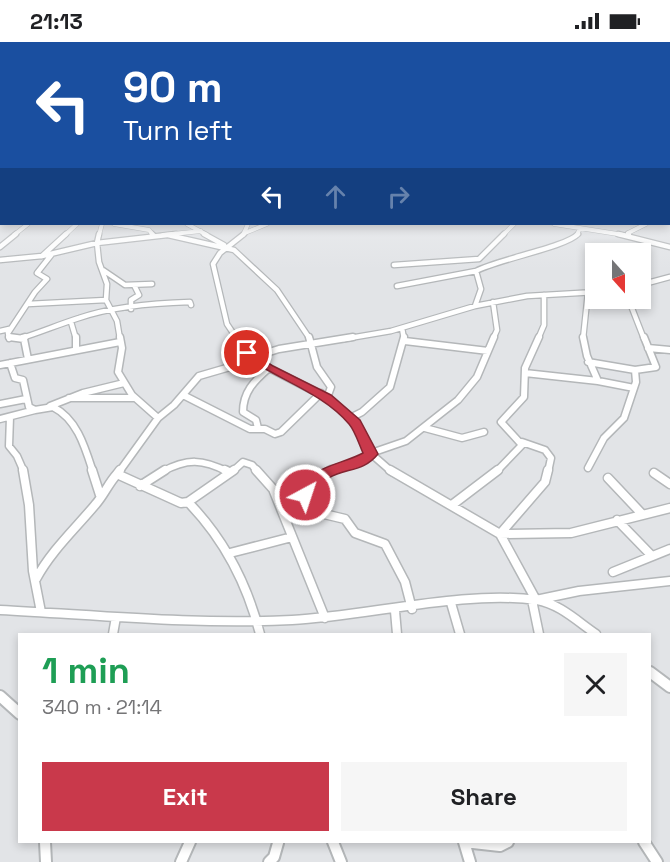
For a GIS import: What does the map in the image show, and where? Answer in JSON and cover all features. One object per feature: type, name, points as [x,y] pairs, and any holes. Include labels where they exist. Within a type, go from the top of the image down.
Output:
[{"type":"street","points":[[0,247],[27,225]]},
{"type":"street","points":[[42,256],[76,225]]},
{"type":"street","points":[[102,225],[97,243],[99,262],[107,285],[106,300],[113,310],[120,342],[122,354],[117,367],[135,398],[158,418]]},
{"type":"street","points":[[120,225],[149,230],[154,236]]},
{"type":"street","points":[[183,395],[250,429],[258,428],[275,434],[281,432],[324,396],[331,387],[317,367],[313,345],[285,303],[284,297],[229,248],[189,225]]},
{"type":"street","points":[[248,225],[244,233],[215,258],[213,266],[226,321],[252,359],[324,396],[358,427],[371,454],[386,468],[500,534],[522,570],[534,600],[539,633]]},
{"type":"street","points":[[244,233],[264,225]]},
{"type":"street","points":[[394,265],[479,259],[513,225]]},
{"type":"street","points":[[560,225],[629,236],[670,247]]},
{"type":"street","points":[[629,236],[628,233],[644,225]]},
{"type":"street","points":[[397,286],[455,277],[476,271],[494,262],[567,242],[577,236],[580,228]]},
{"type":"street","points":[[0,260],[42,256],[97,243],[201,231]]},
{"type":"street","points":[[168,235],[229,248]]},
{"type":"street","points":[[52,254],[37,273],[47,279],[9,329],[9,339],[22,338],[113,310],[177,302],[190,302],[191,305]]},
{"type":"street","points":[[103,270],[125,285],[152,284]]},
{"type":"street","points":[[475,306],[481,289],[476,271]]},
{"type":"street","points":[[651,282],[670,278]]},
{"type":"street","points":[[131,309],[131,300],[139,296],[134,285]]},
{"type":"street","points":[[35,581],[37,573],[117,474],[158,418],[183,395],[199,376],[252,359],[269,351],[402,328],[452,311],[493,302],[585,292]]},
{"type":"street","points":[[500,534],[545,482],[551,458],[545,450],[522,442],[501,422],[524,397],[525,373],[537,336],[544,325],[546,307],[544,295]]},
{"type":"street","points":[[28,304],[106,300]]},
{"type":"street","points":[[412,609],[405,582],[385,544],[356,533],[345,519],[324,514],[305,495],[309,484],[327,471],[352,465],[371,454],[406,441],[425,428],[469,387],[480,371],[497,330],[493,302]]},
{"type":"street","points":[[588,309],[581,335],[588,362],[598,381]]},
{"type":"street","points":[[588,362],[635,370],[656,367],[632,309]]},
{"type":"street","points":[[71,322],[76,336],[76,350]]},
{"type":"street","points":[[350,418],[386,393],[405,341],[402,328]]},
{"type":"street","points":[[0,331],[9,329]]},
{"type":"street","points":[[22,338],[28,359]]},
{"type":"street","points":[[405,341],[488,351]]},
{"type":"street","points":[[0,365],[120,342]]},
{"type":"street","points":[[648,348],[670,350]]},
{"type":"street","points":[[10,363],[15,378],[23,380],[26,399],[35,410]]},
{"type":"street","points":[[258,428],[256,420],[243,412],[243,406],[248,385],[269,368]]},
{"type":"street","points":[[588,468],[597,455],[604,438],[624,418],[636,382],[635,370]]},
{"type":"street","points":[[525,373],[598,381],[634,388]]},
{"type":"street","points":[[0,419],[50,406],[124,382]]},
{"type":"street","points":[[69,398],[77,400],[100,395],[128,400],[135,398]]},
{"type":"street","points":[[0,404],[26,399]]},
{"type":"street","points":[[50,406],[64,414],[76,429],[92,461],[91,471],[100,495]]},
{"type":"street","points":[[10,417],[9,446],[15,451],[25,478],[31,511],[35,581],[41,597],[41,612]]},
{"type":"street","points":[[425,428],[462,440],[471,439],[484,432]]},
{"type":"street","points":[[452,505],[490,478],[518,450],[522,442]]},
{"type":"street","points":[[141,486],[172,468],[195,460],[208,462],[229,472]]},
{"type":"street","points":[[117,474],[181,503],[188,502],[217,484],[243,462],[252,465],[273,489],[318,594],[325,618]]},
{"type":"street","points":[[654,473],[670,484]]},
{"type":"street","points":[[608,478],[642,514]]},
{"type":"street","points":[[188,502],[204,518],[230,553],[260,633]]},
{"type":"street","points":[[500,534],[571,533],[670,508]]},
{"type":"street","points":[[617,520],[651,555]]},
{"type":"street","points":[[230,553],[292,537]]},
{"type":"street","points":[[613,572],[670,549]]},
{"type":"street","points":[[0,610],[116,617],[257,621],[325,618],[451,603],[534,600],[579,591],[670,581]]},
{"type":"street","points":[[534,600],[561,610],[595,633]]},
{"type":"street","points":[[451,603],[460,633]]},
{"type":"street","points":[[395,611],[397,633]]},
{"type":"street","points":[[113,633],[116,617]]},
{"type":"street","points":[[651,673],[670,687]]},
{"type":"street","points":[[0,696],[18,712]]},
{"type":"street","points":[[45,843],[46,862]]},
{"type":"street","points":[[181,862],[190,843]]},
{"type":"street","points":[[268,862],[274,857],[278,843]]},
{"type":"street","points":[[333,843],[341,862]]},
{"type":"street","points":[[464,843],[470,862]]},
{"type":"street","points":[[473,843],[500,846],[506,843]]},
{"type":"street","points":[[645,843],[657,862]]},
{"type":"route","points":[[247,353],[269,368],[321,393],[355,422],[371,454],[352,465],[327,471],[309,484],[305,495]]}]
